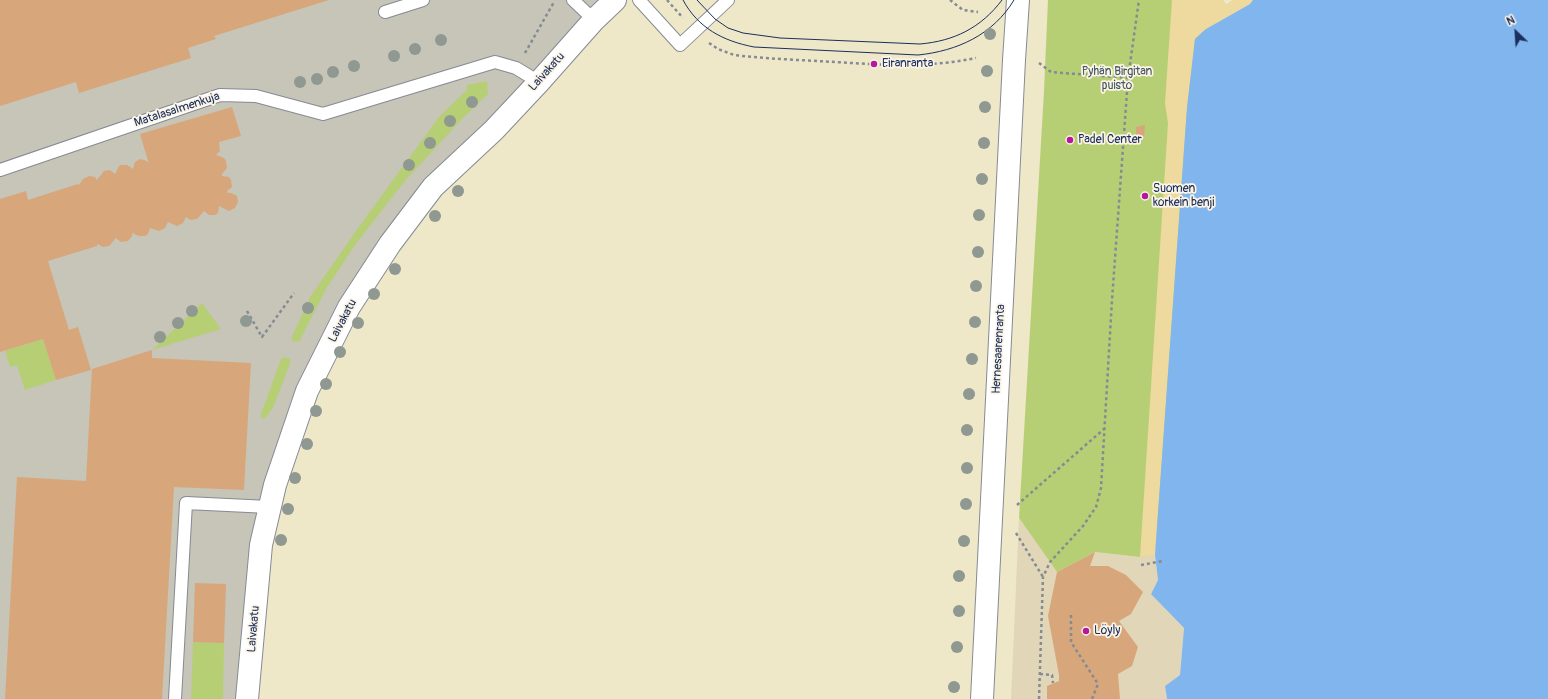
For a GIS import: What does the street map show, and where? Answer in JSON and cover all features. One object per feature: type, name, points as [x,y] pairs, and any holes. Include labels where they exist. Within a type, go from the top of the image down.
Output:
[{"type":"street","name":"Laivakatu","points":[[247,699],[261,545],[275,485],[306,391],[349,307],[390,244],[433,187],[494,130],[539,82],[596,10],[615,0]]},
{"type":"street","name":"Hernesaarenranta","points":[[982,699],[1018,0]]},
{"type":"lane","points":[[385,12],[423,0]]},
{"type":"lane","points":[[573,0],[596,10]]},
{"type":"lane","points":[[639,0],[680,44],[728,0]]},
{"type":"lane","name":"Matalasalmenkuja","points":[[0,170],[220,95],[256,96],[323,114],[495,62],[516,68],[539,82]]},
{"type":"lane","points":[[175,699],[186,503],[270,507]]},
{"type":"path","points":[[516,68],[555,0]]},
{"type":"path","points":[[668,0],[695,31],[706,41],[718,49],[734,55],[924,65],[953,63],[976,58]]},
{"type":"path","points":[[950,0],[963,10],[978,12]]},
{"type":"path","points":[[1039,699],[1044,577],[1050,562],[1083,526],[1096,507],[1101,488],[1128,78],[1139,0]]},
{"type":"path","points":[[1039,63],[1051,72],[1128,78]]},
{"type":"path","points":[[247,311],[262,337],[294,293]]},
{"type":"path","points":[[1017,505],[1105,428]]},
{"type":"path","points":[[1016,533],[1044,577]]},
{"type":"path","points":[[1140,565],[1163,561]]},
{"type":"path","points":[[1071,615],[1071,642],[1098,684],[1092,699]]},
{"type":"path","points":[[1040,674],[1052,675],[1053,683]]},
{"type":"shaded area","points":[[0,0],[599,0],[594,20],[494,130],[349,307],[275,485],[247,699],[0,699]]},
{"type":"shaded area","points":[[1019,518],[1057,572],[1095,552],[1140,557],[1155,555],[1158,580],[1151,594],[1184,628],[1180,675],[1165,686],[1167,699],[1011,699]]},
{"type":"green space","name":"Pyhän Birgitan puisto","points":[[1048,0],[1223,0],[1226,5],[1233,0],[1253,0],[1206,29],[1155,555],[1140,557],[1095,552],[1057,572],[1019,518]]},
{"type":"green space","points":[[487,81],[488,94],[461,120],[404,182],[355,245],[326,289],[299,342],[292,341],[291,339],[310,297],[439,117],[467,90],[467,85]]},
{"type":"green space","points":[[202,303],[221,329],[152,350]]},
{"type":"green space","points":[[43,339],[56,380],[25,390],[17,365],[10,367],[5,351]]},
{"type":"green space","points":[[284,357],[290,359],[291,361],[273,408],[264,419],[260,417],[281,359]]},
{"type":"green space","points":[[193,642],[224,643],[223,699],[191,699]]},
{"type":"sand","points":[[1172,0],[1223,0],[1226,5],[1233,0],[1253,0],[1250,4],[1206,29],[1195,39],[1187,108],[1155,555],[1140,557],[1168,123],[1165,103]]},
{"type":"water","points":[[1253,0],[1548,0],[1548,699],[1167,699],[1165,686],[1180,675],[1184,628],[1151,594],[1158,580],[1155,555],[1187,108],[1195,39],[1206,29],[1250,4]]},
{"type":"building","points":[[0,0],[329,0],[214,36],[216,39],[188,48],[191,58],[79,93],[76,82],[0,106]]},
{"type":"building","points":[[232,107],[241,136],[219,142],[220,151],[216,155],[224,158],[226,161],[227,168],[222,176],[229,177],[231,180],[232,187],[227,191],[228,193],[237,196],[238,202],[235,208],[229,211],[219,206],[218,213],[215,215],[209,215],[204,211],[197,219],[191,220],[186,217],[183,223],[177,226],[168,222],[165,228],[159,231],[150,228],[148,234],[145,236],[139,236],[132,233],[132,236],[128,241],[121,242],[116,238],[109,246],[103,247],[97,244],[97,246],[48,261],[69,330],[78,327],[91,370],[56,380],[43,339],[0,352],[0,199],[26,191],[28,200],[78,184],[79,185],[83,179],[89,176],[95,177],[97,180],[104,171],[110,170],[115,174],[120,165],[127,165],[133,169],[135,162],[140,159],[147,161],[149,164],[140,134]]},
{"type":"building","points":[[1145,125],[1144,139],[1136,140],[1136,127]]},
{"type":"building","points":[[152,350],[152,358],[251,363],[244,490],[174,487],[162,699],[5,699],[17,477],[86,481],[92,369]]},
{"type":"building","name":"Löyly","points":[[1095,552],[1090,566],[1108,566],[1126,575],[1143,592],[1131,614],[1119,621],[1138,647],[1132,666],[1118,674],[1120,699],[1047,699],[1047,686],[1059,681],[1048,616],[1057,572]]},
{"type":"building","points":[[195,583],[226,584],[224,643],[193,642]]},
{"type":"tram line","points":[[683,0],[696,18],[712,32],[732,41],[754,47],[918,55],[946,50],[973,39],[996,23],[1014,0]]},
{"type":"tram line","points":[[697,0],[715,19],[728,28],[743,33],[780,38],[920,44],[944,40],[966,31],[985,18],[1002,0]]},
{"type":"place","name":"Eiranranta","points":[[874,64]]},
{"type":"place","name":"Padel Center","points":[[1070,140]]},
{"type":"place","name":"Suomen korkein benji","points":[[1145,196]]},
{"type":"place","name":"Löyly","points":[[1086,631]]}]
